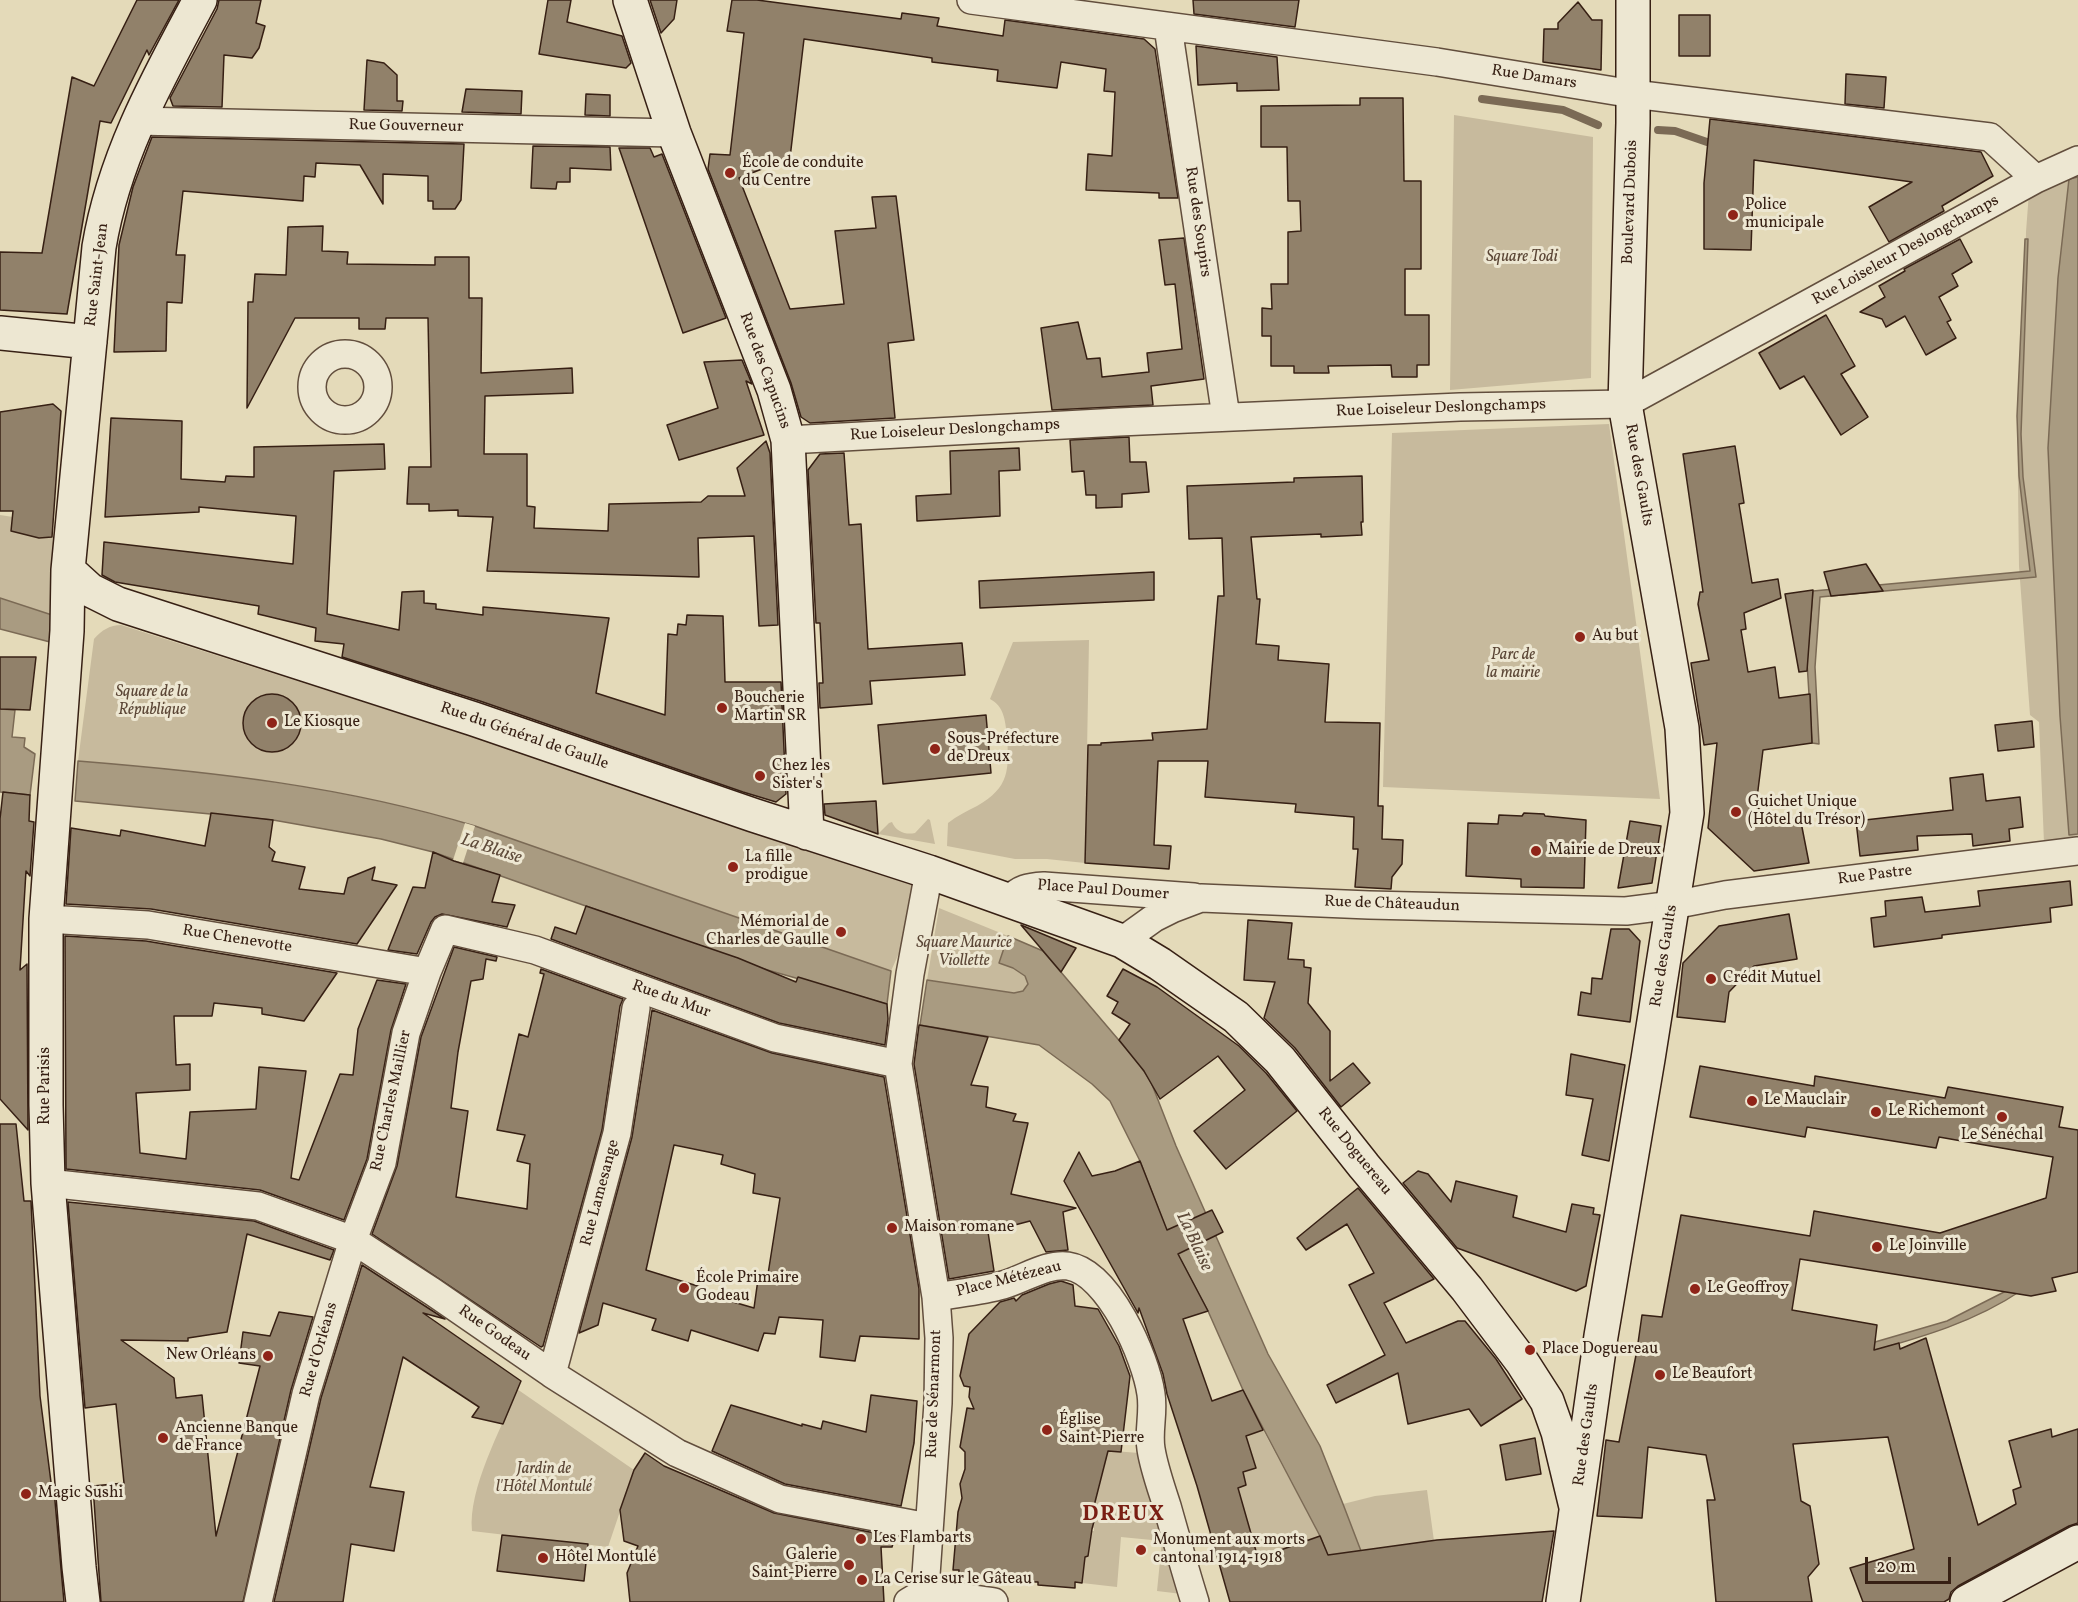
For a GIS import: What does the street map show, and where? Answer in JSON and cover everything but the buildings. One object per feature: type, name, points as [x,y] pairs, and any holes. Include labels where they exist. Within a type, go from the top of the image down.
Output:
[{"type":"street","name":"Rue Saint-Jean","points":[[68,570],[99,247],[104,218],[137,121],[200,0]]},
{"type":"street","name":"Rue des Capucins","points":[[630,0],[674,133],[774,390],[788,440],[807,833]]},
{"type":"street","name":"Rue Damars","points":[[971,0],[1437,62],[1633,94],[1990,137],[2036,179]]},
{"type":"street","name":"Boulevard Dubois","points":[[1625,404],[1633,94],[1633,0]]},
{"type":"street","name":"Rue des Soupirs","points":[[1168,27],[1226,417]]},
{"type":"street","name":"Rue Gouverneur","points":[[137,121],[674,133]]},
{"type":"street","points":[[2036,179],[2076,160]]},
{"type":"street","name":"Rue Loiseleur Deslongchamps","points":[[788,440],[1226,417],[1460,407],[1625,404],[2036,179]]},
{"type":"street","points":[[0,333],[90,342]]},
{"type":"street","name":"Rue des Gaults","points":[[1576,1507],[1601,1336],[1617,1252],[1687,813],[1682,728],[1625,404]]},
{"type":"street","name":"Rue du Général de Gaulle","points":[[68,570],[90,590],[118,604],[474,719],[807,833],[929,872]]},
{"type":"street","name":"Rue Parisis","points":[[68,570],[67,631],[46,919],[46,1105],[48,1183],[83,1602]]},
{"type":"street","points":[[67,631],[89,614],[118,604]]},
{"type":"street","name":"Rue Pastre","points":[[1673,905],[1725,895],[2068,852]]},
{"type":"street","name":"Rue Doguereau","points":[[929,872],[1122,941],[1160,964],[1236,1017],[1280,1060],[1364,1166],[1467,1289],[1522,1362],[1547,1401],[1558,1432],[1576,1507],[1563,1602]]},
{"type":"street","name":"Rue de Sénarmont","points":[[929,872],[902,1022],[898,1064],[936,1297],[939,1372],[926,1575],[933,1587]]},
{"type":"street","name":"Place Paul Doumer","points":[[1009,900],[1017,891],[1027,887],[1044,886],[1201,898]]},
{"type":"street","name":"Rue de Châteaudun","points":[[1122,941],[1163,913],[1201,898],[1369,905],[1626,911],[1673,905]]},
{"type":"street","name":"Rue Chenevotte","points":[[46,919],[148,925],[427,972]]},
{"type":"street","name":"Rue Charles Maillier","points":[[352,1240],[382,1162],[406,1033],[445,929]]},
{"type":"street","name":"Rue du Mur","points":[[445,929],[535,950],[775,1038],[898,1064]]},
{"type":"street","name":"Rue Lamesange","points":[[552,1374],[617,1133],[636,1008]]},
{"type":"street","name":"Rue Godeau","points":[[48,1183],[258,1206],[352,1240],[433,1292],[552,1374],[677,1453],[780,1499],[928,1527]]},
{"type":"street","name":"Rue d'Orléans","points":[[258,1602],[306,1394],[352,1240]]},
{"type":"street","name":"Place Métézeau","points":[[936,1297],[1004,1284],[1049,1268],[1071,1266],[1087,1275],[1112,1302],[1136,1343],[1144,1364],[1152,1397],[1150,1447],[1195,1602]]},
{"type":"street","points":[[1967,1602],[2078,1542]]},
{"type":"street","points":[[908,1602],[933,1587],[943,1593],[994,1602]]},
{"type":"green space","name":"Square Todi","points":[[1454,115],[1593,137],[1591,378],[1450,390]]},
{"type":"green space","points":[[2078,170],[2078,839],[2044,843],[2039,722],[2030,715],[2019,566],[2017,407],[2023,362],[2029,192]]},
{"type":"green space","name":"Parc de la mairie","points":[[1609,424],[1660,799],[1383,787],[1392,433]]},
{"type":"green space","points":[[0,515],[13,517],[12,531],[39,538],[56,537],[52,615],[0,598]]},
{"type":"green space","name":"Square de la République","points":[[121,625],[470,736],[915,882],[904,942],[891,971],[475,826],[426,812],[278,783],[179,770],[78,761],[94,639],[106,629]]},
{"type":"green space","points":[[1089,640],[1085,863],[1047,859],[1015,859],[947,846],[948,823],[988,799],[996,792],[1005,777],[1008,758],[1005,724],[998,705],[990,699],[1013,642]]},
{"type":"green space","points":[[928,819],[935,844],[878,834],[892,822],[902,832],[915,833]]},
{"type":"green space","name":"Square Maurice Viollette","points":[[939,908],[1008,936],[1000,963],[1025,976],[1028,984],[1023,991],[1014,993],[927,980]]},
{"type":"green space","name":"Jardin de l'Hôtel Montulé","points":[[517,1389],[634,1470],[608,1547],[472,1531],[472,1514],[480,1478]]},
{"type":"green space","points":[[1263,1430],[1320,1536],[1258,1558],[1238,1488],[1246,1484],[1243,1472],[1256,1467],[1250,1449],[1229,1455],[1225,1443]]},
{"type":"green space","points":[[1101,1450],[1139,1453],[1182,1594],[1157,1591],[1162,1541],[1121,1537],[1117,1587],[1082,1583],[1083,1578],[1077,1577],[1079,1560],[1088,1556],[1092,1531],[1094,1531],[1092,1527],[1094,1510],[1097,1510],[1098,1506],[1094,1506],[1100,1484]]},
{"type":"green space","points":[[1427,1490],[1434,1541],[1361,1551],[1343,1504],[1375,1496]]},
{"type":"water","points":[[2078,177],[2078,834],[2069,835],[2060,716],[2048,448],[2058,278],[2069,179]]},
{"type":"water","points":[[2025,239],[2028,239],[2021,434],[2023,477],[2036,577],[1820,597],[1815,667],[1819,744],[1812,743],[1807,662],[1813,591],[2030,571],[2019,476],[2017,416]]},
{"type":"water","points":[[0,598],[52,615],[50,642],[0,629]]},
{"type":"water","points":[[0,709],[15,710],[12,737],[25,738],[24,747],[35,754],[30,795],[0,792]]},
{"type":"water","name":"La Blaise","points":[[78,761],[229,776],[328,791],[426,812],[475,826],[891,971],[887,1004],[764,969],[433,852],[381,839],[273,820],[75,801]]},
{"type":"water","name":"La Blaise","points":[[1008,936],[1043,951],[1140,1065],[1151,1082],[1176,1146],[1268,1354],[1320,1446],[1361,1551],[1345,1602],[1320,1536],[1243,1390],[1208,1311],[1169,1237],[1140,1161],[1110,1101],[1092,1084],[1039,1045],[920,1025],[927,980],[1014,993],[1023,991],[1028,984],[1025,976],[999,963]]},
{"type":"water","points":[[2022,1290],[1967,1320],[1869,1352],[1875,1342],[1947,1321],[2006,1291]]},
{"type":"pier","points":[[465,823],[475,826],[463,863],[453,860]]},
{"type":"waterway","points":[[1482,99],[1563,110],[1598,125]]},
{"type":"waterway","points":[[1658,130],[1675,131],[1707,142]]},
{"type":"place","name":"École de conduite du Centre","points":[[730,173]]},
{"type":"place","name":"Police municipale","points":[[1733,215]]},
{"type":"place","name":"Au but","points":[[1580,637]]},
{"type":"place","name":"Boucherie Martin SR","points":[[722,708]]},
{"type":"place","name":"Le Kiosque","points":[[272,723]]},
{"type":"place","name":"Sous-Préfecture de Dreux","points":[[935,749]]},
{"type":"place","name":"Chez les Sister's","points":[[760,776]]},
{"type":"place","name":"Guichet Unique (Hôtel du Trésor)","points":[[1736,812]]},
{"type":"place","name":"Mairie de Dreux","points":[[1536,851]]},
{"type":"place","name":"La fille prodigue","points":[[733,867]]},
{"type":"place","name":"Mémorial de Charles de Gaulle","points":[[841,932]]},
{"type":"place","name":"Crédit Mutuel","points":[[1711,979]]},
{"type":"place","name":"Le Mauclair","points":[[1752,1101]]},
{"type":"place","name":"Le Richemont","points":[[1876,1112]]},
{"type":"place","name":"Le Sénéchal","points":[[2002,1117]]},
{"type":"place","name":"Maison romane","points":[[892,1228]]},
{"type":"place","name":"Le Joinville","points":[[1877,1247]]},
{"type":"place","name":"École Primaire Godeau","points":[[684,1288]]},
{"type":"place","name":"Le Geoffroy","points":[[1695,1289]]},
{"type":"place","name":"Place Doguereau","points":[[1530,1350]]},
{"type":"place","name":"New Orléans","points":[[268,1356]]},
{"type":"place","name":"Le Beaufort","points":[[1660,1375]]},
{"type":"place","name":"Église Saint-Pierre","points":[[1047,1430]]},
{"type":"place","name":"Ancienne Banque de France","points":[[163,1438]]},
{"type":"place","name":"Magic Sushi","points":[[26,1494]]},
{"type":"place","name":"Les Flambarts","points":[[861,1539]]},
{"type":"place","name":"Monument aux morts cantonal 1914-1918","points":[[1141,1550]]},
{"type":"place","name":"Hôtel Montulé","points":[[543,1558]]},
{"type":"place","name":"Galerie Saint-Pierre","points":[[849,1565]]},
{"type":"place","name":"La Cerise sur le Gâteau","points":[[862,1580]]},
{"type":"district","name":"DREUX","points":[[1124,1516]]}]
